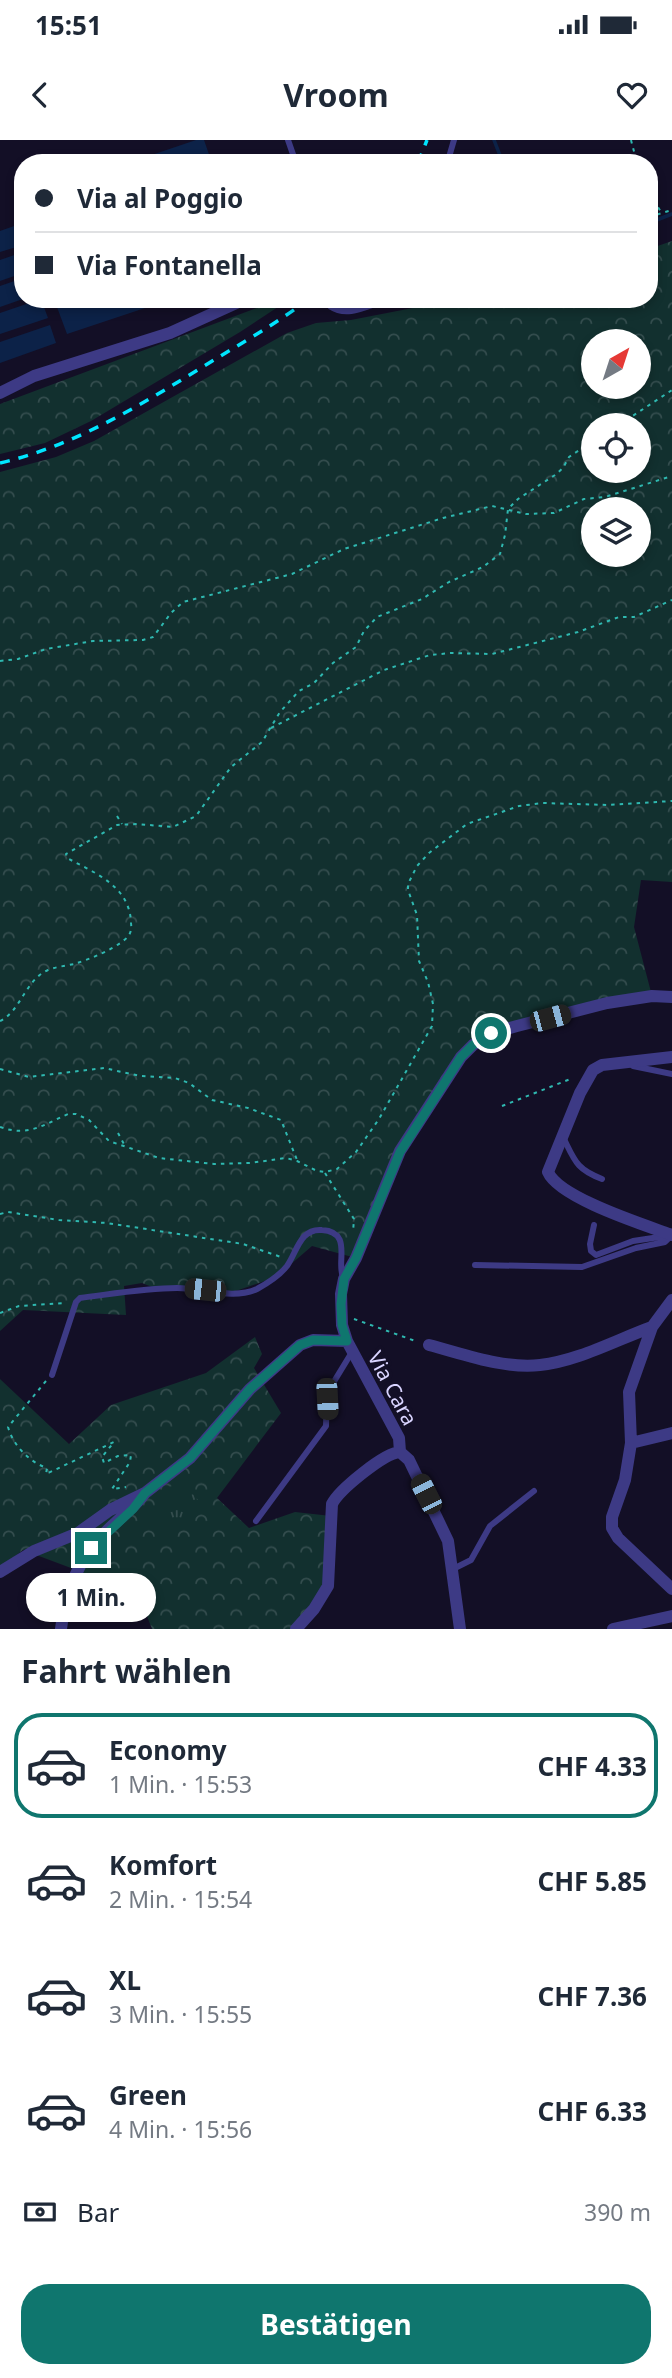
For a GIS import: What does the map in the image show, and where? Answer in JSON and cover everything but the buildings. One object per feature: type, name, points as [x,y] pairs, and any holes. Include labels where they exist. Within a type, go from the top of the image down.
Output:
[{"type":"street","points":[[0,393],[34,376],[170,333],[225,308]]},
{"type":"street","name":"Via Cara","points":[[460,1629],[453,1569],[443,1528],[409,1460],[400,1452],[399,1438],[349,1347],[341,1314],[344,1279],[356,1258],[400,1152],[461,1057],[473,1045],[491,1033],[607,1003],[652,996],[672,997]]},
{"type":"street","points":[[672,1057],[599,1066],[587,1079],[548,1169],[548,1175],[554,1181],[607,1210],[672,1235]]},
{"type":"street","points":[[672,1300],[652,1327],[629,1392],[631,1443],[625,1480],[612,1517],[612,1528],[618,1538],[672,1589]]},
{"type":"street","points":[[429,1346],[487,1360],[540,1365],[573,1357],[652,1327]]},
{"type":"street","points":[[0,1572],[34,1551],[78,1533],[110,1510],[145,1493],[190,1458],[250,1389],[300,1345],[313,1340],[349,1347]]},
{"type":"street","points":[[631,1443],[672,1433]]},
{"type":"street","points":[[296,1629],[314,1609],[328,1586],[334,1499],[389,1454],[400,1452]]},
{"type":"street","points":[[61,1629],[70,1591],[91,1548],[133,1509],[145,1493]]},
{"type":"street","points":[[612,1629],[672,1616]]},
{"type":"lane","points":[[289,140],[295,140]]},
{"type":"lane","points":[[620,1063],[672,1074]]},
{"type":"lane","points":[[562,1135],[578,1166],[602,1179]]},
{"type":"lane","points":[[594,1224],[590,1244],[591,1251],[596,1255],[638,1240],[672,1235]]},
{"type":"lane","points":[[52,1375],[76,1302],[80,1298],[179,1288],[247,1293],[272,1280],[290,1260],[307,1234],[319,1229],[330,1232],[341,1243],[343,1255],[340,1269],[344,1279]]},
{"type":"lane","points":[[475,1265],[582,1267],[636,1248],[665,1242],[672,1235]]},
{"type":"lane","points":[[256,1521],[326,1426],[327,1393],[349,1347]]},
{"type":"lane","points":[[453,1569],[471,1560],[490,1526],[534,1491]]},
{"type":"path","points":[[658,207],[662,213]]},
{"type":"path","points":[[658,214],[672,210]]},
{"type":"path","points":[[637,413],[672,390]]},
{"type":"path","points":[[0,1021],[6,1018],[48,970],[76,963],[118,944],[132,929],[129,904],[118,889],[90,869],[65,857],[71,850],[112,827],[160,824],[173,827],[196,816],[232,767],[262,742],[281,712],[299,691],[314,683],[334,663],[356,647],[364,631],[377,617],[483,567],[500,554],[508,509],[518,499],[564,468],[569,457],[581,450]]},
{"type":"path","points":[[0,662],[46,649],[93,641],[143,640],[153,637],[183,602],[292,574],[344,549],[443,518],[492,506],[526,514],[554,513],[584,499],[605,497],[672,476]]},
{"type":"path","points":[[270,729],[384,670],[430,655],[492,654],[578,632],[619,617],[635,617],[672,600]]},
{"type":"path","points":[[0,1127],[24,1132],[68,1114],[76,1114],[89,1120],[109,1141],[159,1158],[214,1164],[250,1163],[278,1158],[298,1161],[317,1171],[337,1169],[356,1152],[379,1119],[432,1026],[433,1004],[419,961],[417,915],[408,884],[423,859],[467,824],[519,806],[543,803],[607,805],[672,801]]},
{"type":"path","points":[[117,816],[122,825]]},
{"type":"path","points":[[0,1069],[29,1077],[104,1068],[140,1076],[175,1078],[189,1083],[212,1100],[248,1108],[281,1120],[298,1161]]},
{"type":"path","points":[[502,1106],[579,1075],[587,1079]]},
{"type":"path","points":[[118,1133],[127,1149]]},
{"type":"path","points":[[325,1172],[354,1219],[356,1258]]},
{"type":"path","points":[[0,1214],[8,1212],[59,1220],[107,1223],[243,1244],[290,1260]]},
{"type":"path","points":[[0,1313],[19,1306],[76,1302]]},
{"type":"path","points":[[341,1314],[429,1346]]},
{"type":"path","points":[[52,1375],[8,1427],[12,1439],[36,1464],[47,1468],[46,1474],[114,1442],[102,1457],[104,1463],[118,1456],[131,1455],[130,1462],[112,1489],[125,1487]]},
{"type":"green space","points":[[672,241],[672,882],[641,880],[634,927],[652,996],[607,1003],[473,1045],[400,1151],[356,1258],[312,1246],[276,1277],[230,1293],[157,1289],[142,1283],[124,1286],[126,1315],[23,1310],[0,1331],[0,472],[56,457],[94,441],[287,333],[316,323],[351,320],[413,308],[658,308],[658,246]]},
{"type":"green space","points":[[257,308],[276,308],[91,421],[45,443],[0,454],[0,404]]},
{"type":"green space","points":[[255,1337],[262,1354],[254,1368],[281,1413],[217,1498],[249,1528],[295,1512],[331,1516],[330,1578],[296,1629],[152,1629],[145,1611],[127,1589],[23,1550],[0,1568],[0,1379],[69,1444],[111,1405],[206,1373]]},
{"type":"green space","points":[[184,1484],[206,1509],[174,1535],[153,1520],[167,1487]]},
{"type":"water","points":[[196,140],[204,140],[209,154],[155,154]]},
{"type":"water","points":[[14,226],[14,248],[0,252],[0,231]]},
{"type":"water","points":[[14,255],[14,276],[0,281],[0,260]]},
{"type":"water","points":[[14,281],[14,302],[0,307],[0,286]]},
{"type":"water","points":[[15,308],[44,308],[48,318],[0,334],[0,313]]},
{"type":"water","points":[[57,308],[145,308],[67,334]]},
{"type":"water","points":[[50,325],[56,343],[0,363],[0,342]]},
{"type":"waterway","points":[[494,140],[499,154]]},
{"type":"waterway","points":[[658,219],[672,214]]},
{"type":"railway","points":[[422,154],[427,140]]},
{"type":"railway","points":[[0,463],[56,446],[108,422],[296,308]]},
{"type":"route","points":[[91,1548],[133,1509],[145,1493],[190,1458],[250,1389],[300,1345],[320,1339],[347,1341],[342,1325],[341,1294],[344,1279],[356,1258],[400,1152],[461,1057],[491,1033]]}]
